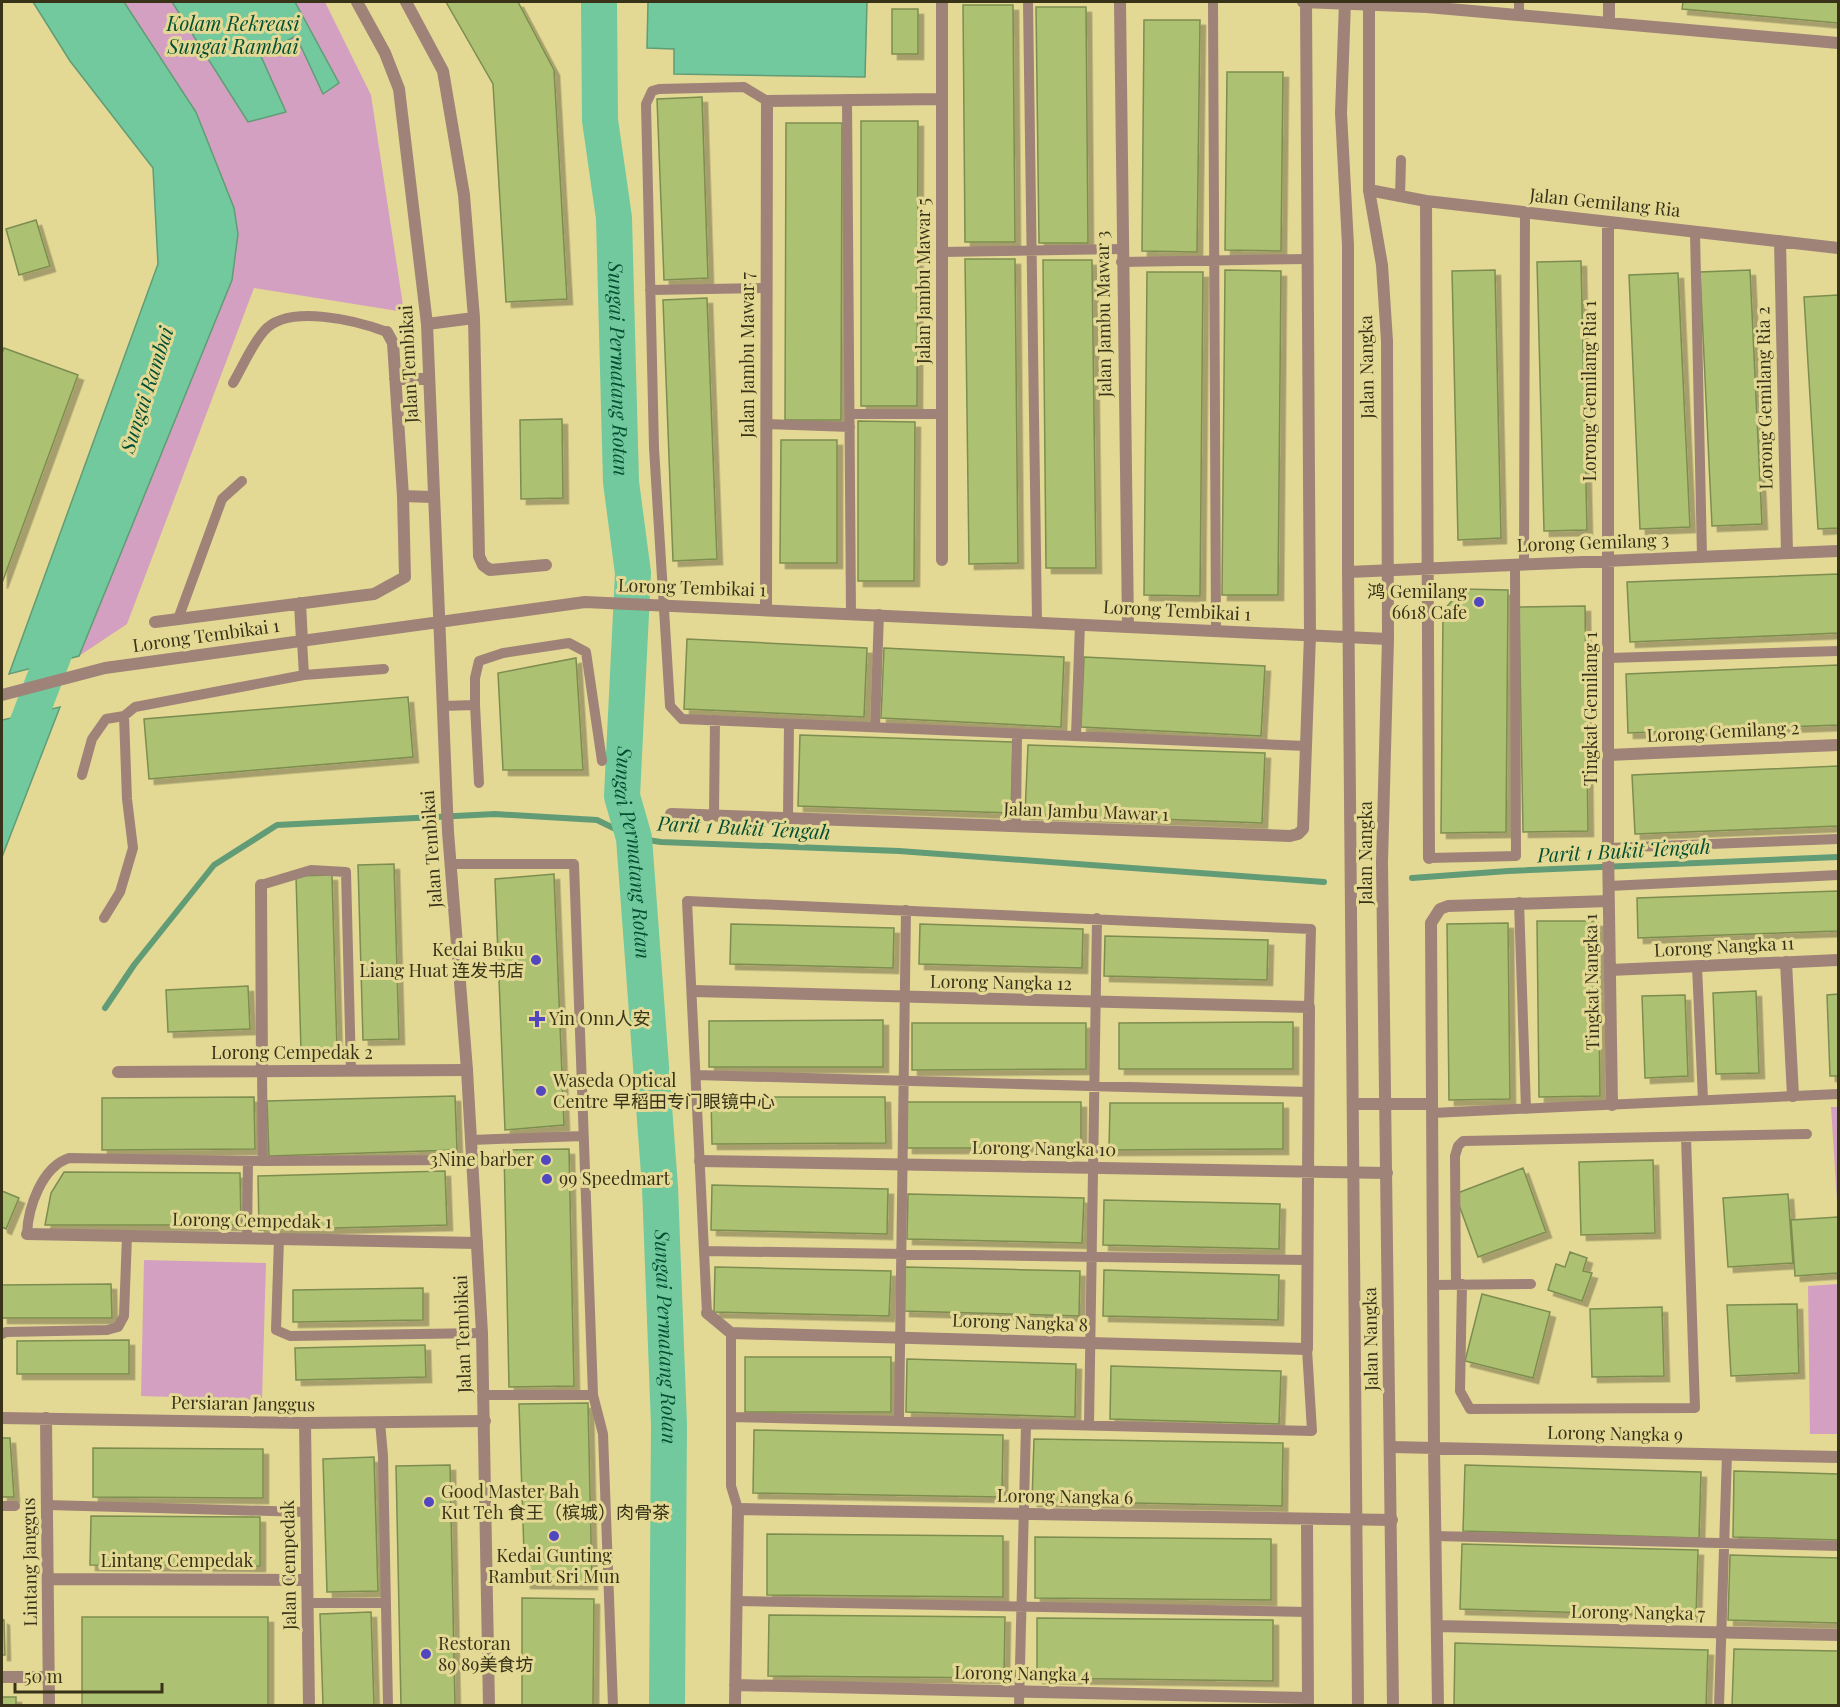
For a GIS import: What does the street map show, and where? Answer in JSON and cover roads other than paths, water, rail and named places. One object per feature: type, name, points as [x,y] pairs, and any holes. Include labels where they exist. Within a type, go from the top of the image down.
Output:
[{"type":"street","name":"Jalan Tembikai","points":[[358,2],[385,53],[399,89],[427,324],[432,497],[448,832],[467,1070],[482,1332],[489,1706]]},
{"type":"street","points":[[406,2],[443,71],[464,195],[474,318],[479,556],[483,565],[490,570],[546,565]]},
{"type":"street","name":"Jalan Jambu Mawar 5","points":[[942,2],[942,560]]},
{"type":"street","name":"Jalan Jambu Mawar 3","points":[[1120,2],[1121,262],[1128,626]]},
{"type":"street","points":[[1305,2],[1427,4],[1519,15],[1839,44]]},
{"type":"street","name":"Jalan Jambu Mawar 1","points":[[671,814],[1282,836],[1298,834],[1304,824],[1310,635],[1305,2]]},
{"type":"street","name":"Jalan Nangka","points":[[1345,2],[1341,113],[1348,245],[1348,572],[1358,1706]]},
{"type":"street","points":[[1609,2],[1610,23]]},
{"type":"street","name":"Jalan Nangka","points":[[1369,3],[1369,190],[1382,265],[1387,341],[1388,639],[1382,862],[1393,1706]]},
{"type":"street","points":[[767,101],[942,99]]},
{"type":"street","name":"Jalan Jambu Mawar 7","points":[[766,609],[767,101]]},
{"type":"street","name":"Jalan Gemilang Ria","points":[[1369,190],[1426,201],[1839,248]]},
{"type":"street","points":[[1426,201],[1429,858]]},
{"type":"street","name":"Lorong Gemilang Ria 1","points":[[1608,222],[1608,561]]},
{"type":"street","name":"Lorong Gemilang Ria 2","points":[[1779,241],[1787,553]]},
{"type":"street","points":[[427,324],[474,318]]},
{"type":"street","points":[[155,622],[374,594],[401,580],[405,570],[403,496],[393,344],[387,332]]},
{"type":"street","points":[[395,379],[429,379]]},
{"type":"street","points":[[403,496],[432,497]]},
{"type":"street","name":"Lorong Gemilang 3","points":[[1348,572],[1839,551]]},
{"type":"street","name":"Tingkat Gemilang 1","points":[[1608,561],[1609,853]]},
{"type":"street","name":"Lorong Tembikai 1","points":[[2,695],[105,668],[585,602],[1388,639]]},
{"type":"street","points":[[300,603],[302,641]]},
{"type":"street","name":"Lorong Gemilang 2","points":[[1608,755],[1839,745]]},
{"type":"street","name":"Tingkat Nangka 1","points":[[1609,853],[1612,1105]]},
{"type":"street","points":[[261,885],[262,1071]]},
{"type":"street","points":[[1438,1706],[1431,932],[1435,914],[1448,906],[1609,901]]},
{"type":"street","name":"Lorong Nangka 11","points":[[1610,970],[1839,960]]},
{"type":"street","points":[[1786,962],[1792,1096]]},
{"type":"street","name":"Lorong Nangka 12","points":[[693,991],[905,999],[1309,1007]]},
{"type":"street","points":[[1307,1349],[1309,1007]]},
{"type":"street","name":"Lorong Cempedak 2","points":[[117,1072],[467,1070]]},
{"type":"street","points":[[1353,1104],[1432,1108]]},
{"type":"street","name":"Lorong Nangka 10","points":[[700,1161],[1387,1173]]},
{"type":"street","name":"Lorong Cempedak 1","points":[[27,1234],[477,1244]]},
{"type":"street","points":[[707,1312],[731,1333]]},
{"type":"street","name":"Lorong Nangka 8","points":[[731,1333],[1307,1349]]},
{"type":"street","name":"Persiaran Janggus","points":[[2,1418],[305,1423],[484,1421]]},
{"type":"street","name":"Lintang Janggus","points":[[46,1418],[49,1706]]},
{"type":"street","name":"Jalan Cempedak","points":[[305,1423],[309,1706]]},
{"type":"street","name":"Lorong Nangka 9","points":[[1391,1447],[1839,1457]]},
{"type":"street","points":[[735,1706],[738,1509]]},
{"type":"street","name":"Lorong Nangka 6","points":[[738,1509],[1392,1520]]},
{"type":"street","points":[[1307,1519],[1308,1702]]},
{"type":"street","name":"Lintang Cempedak","points":[[48,1579],[307,1580]]},
{"type":"street","name":"Lorong Nangka 7","points":[[1437,1626],[1839,1635]]},
{"type":"street","points":[[2,1677],[49,1677]]},
{"type":"street","name":"Lorong Nangka 4","points":[[735,1685],[1308,1702]]},
{"type":"lane","points":[[1028,2],[1037,622]]},
{"type":"lane","points":[[1213,2],[1216,631]]},
{"type":"lane","points":[[1519,2],[1519,15]]},
{"type":"lane","points":[[767,101],[744,87],[652,91],[646,104],[657,604],[670,706],[682,719],[1306,746]]},
{"type":"lane","points":[[847,99],[851,613]]},
{"type":"lane","points":[[1400,197],[1401,159]]},
{"type":"lane","points":[[1429,858],[1516,856],[1525,213]]},
{"type":"lane","points":[[1695,232],[1702,557]]},
{"type":"lane","points":[[942,252],[1121,249]]},
{"type":"lane","points":[[1121,262],[1308,259]]},
{"type":"lane","points":[[650,290],[766,288]]},
{"type":"lane","points":[[234,383],[265,329],[283,318],[309,315],[371,326],[387,332]]},
{"type":"lane","points":[[850,414],[942,414]]},
{"type":"lane","points":[[766,424],[850,427]]},
{"type":"lane","points":[[178,619],[222,499],[242,481]]},
{"type":"lane","points":[[874,727],[879,614]]},
{"type":"lane","points":[[1076,735],[1080,624]]},
{"type":"lane","points":[[302,641],[304,675]]},
{"type":"lane","points":[[479,783],[475,678],[479,661],[503,652],[569,643],[586,651],[602,760]]},
{"type":"lane","points":[[1609,658],[1839,651]]},
{"type":"lane","points":[[82,775],[92,739],[106,719],[124,716],[135,707],[304,675],[384,669]]},
{"type":"lane","points":[[442,706],[475,705]]},
{"type":"lane","points":[[104,918],[120,892],[133,848],[124,716]]},
{"type":"lane","points":[[714,815],[715,720]]},
{"type":"lane","points":[[788,818],[789,724]]},
{"type":"lane","points":[[1016,827],[1017,734]]},
{"type":"lane","points":[[1609,853],[1839,839]]},
{"type":"lane","points":[[450,864],[574,864],[593,1395],[603,1434],[613,1706]]},
{"type":"lane","points":[[261,885],[311,870],[346,872],[351,1071]]},
{"type":"lane","points":[[1609,882],[1839,875]]},
{"type":"lane","points":[[707,1312],[687,901],[1311,929],[1309,1007]]},
{"type":"lane","points":[[1519,902],[1526,1109]]},
{"type":"lane","points":[[899,1420],[906,910]]},
{"type":"lane","points":[[1089,1425],[1097,918]]},
{"type":"lane","points":[[1697,966],[1703,1100]]},
{"type":"lane","points":[[262,1071],[263,1161]]},
{"type":"lane","points":[[696,1075],[1309,1092]]},
{"type":"lane","points":[[1432,1108],[1526,1109],[1839,1094]]},
{"type":"lane","points":[[1686,1137],[1695,1408],[1470,1409],[1460,1391],[1455,1156],[1458,1146],[1463,1141],[1807,1134]]},
{"type":"lane","points":[[471,1140],[583,1136]]},
{"type":"lane","points":[[27,1234],[28,1217],[47,1173],[56,1162],[69,1158],[248,1161],[472,1160]]},
{"type":"lane","points":[[247,1239],[248,1161]]},
{"type":"lane","points":[[2,1334],[6,1332],[107,1330],[118,1327],[124,1316],[127,1236]]},
{"type":"lane","points":[[279,1239],[276,1330],[290,1336],[482,1332]]},
{"type":"lane","points":[[704,1251],[1308,1260]]},
{"type":"lane","points":[[1433,1285],[1531,1284]]},
{"type":"lane","points":[[731,1333],[731,1486],[738,1509]]},
{"type":"lane","points":[[731,1417],[1312,1431],[1307,1349]]},
{"type":"lane","points":[[484,1395],[593,1395]]},
{"type":"lane","points":[[380,1422],[388,1706]]},
{"type":"lane","points":[[1020,1706],[1026,1425]]},
{"type":"lane","points":[[1719,1706],[1727,1454]]},
{"type":"lane","points":[[47,1505],[306,1512]]},
{"type":"lane","points":[[2,1506],[15,1506]]},
{"type":"lane","points":[[1435,1536],[1839,1546]]},
{"type":"lane","points":[[736,1601],[1307,1612]]},
{"type":"lane","points":[[307,1603],[386,1603]]},
{"type":"water","points":[[33,2],[124,2],[196,112],[234,208],[238,234],[232,280],[79,656],[9,674],[158,264],[153,168],[70,61]]},
{"type":"water","name":"Kolam Rekreasi Sungai Rambai","points":[[172,2],[295,2],[339,83],[323,94],[296,36],[260,54],[286,112],[248,122]]},
{"type":"water","points":[[648,2],[867,2],[865,77],[674,74],[674,49],[647,48]]},
{"type":"water","points":[[60,707],[2,857],[2,720]]},
{"type":"waterway","name":"Sungai Permatang Rotan","points":[[599,2],[600,120],[614,218],[621,482],[633,573],[622,796],[634,838],[660,1187],[669,1425],[667,1706]]},
{"type":"waterway","name":"Sungai Rambai","points":[[2,790],[68,617]]},
{"type":"waterway","name":"Parit 1 Bukit Tengah","points":[[105,1008],[134,965],[214,865],[277,825],[495,814],[597,820],[634,838],[661,842],[899,851],[1324,882]]},
{"type":"waterway","name":"Parit 1 Bukit Tengah","points":[[1412,878],[1508,871],[1838,857]]},
{"type":"place","name":"鸿 Gemilang 6618 Cafe","points":[[1479,602]]},
{"type":"place","name":"Kedai Buku Liang Huat 连发书店","points":[[536,960]]},
{"type":"place","name":"Yin Onn人安","points":[[537,1019]]},
{"type":"place","name":"Waseda Optical Centre 早稻田专门眼镜中心","points":[[541,1091]]},
{"type":"place","name":"3Nine barber","points":[[546,1160]]},
{"type":"place","name":"99 Speedmart","points":[[547,1179]]},
{"type":"place","name":"Good Master Bah Kut Teh 食王（槟城）肉骨茶","points":[[429,1502]]},
{"type":"place","name":"Kedai Gunting Rambut Sri Mun","points":[[554,1536]]},
{"type":"place","name":"Restoran 89 89美食坊","points":[[426,1654]]}]
